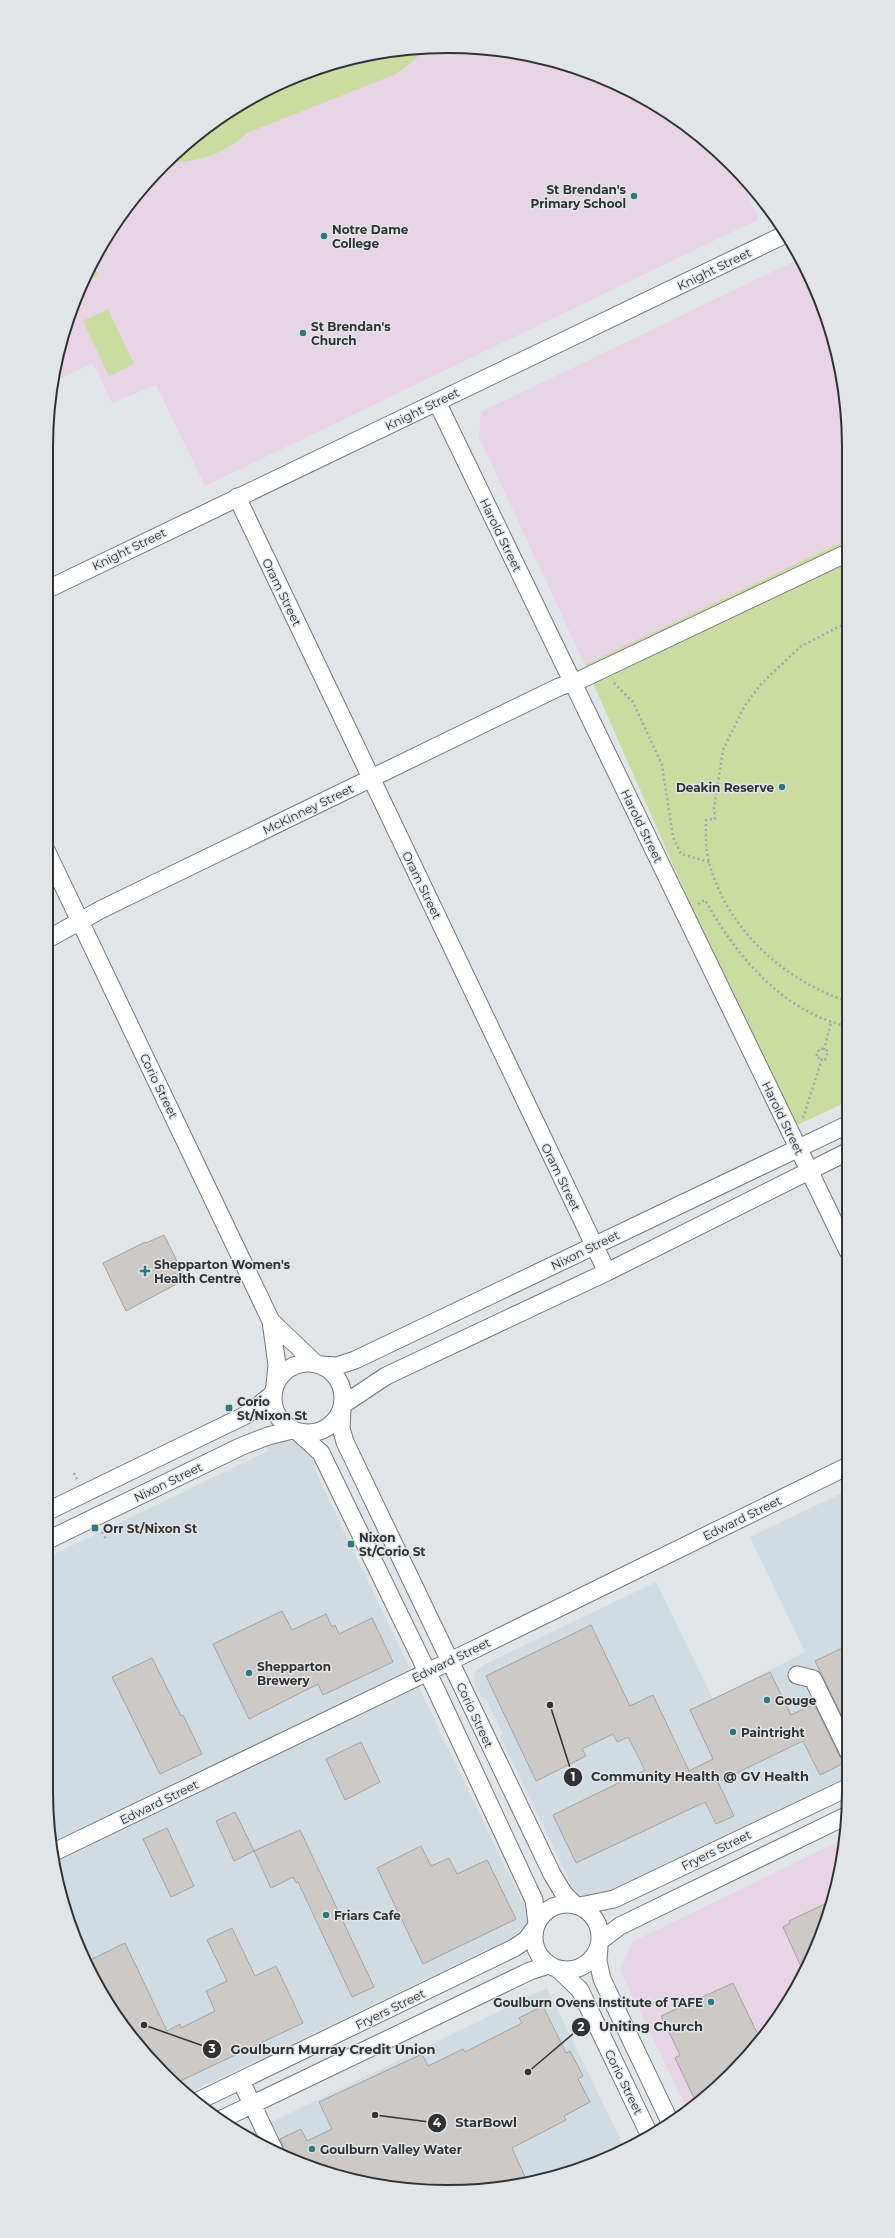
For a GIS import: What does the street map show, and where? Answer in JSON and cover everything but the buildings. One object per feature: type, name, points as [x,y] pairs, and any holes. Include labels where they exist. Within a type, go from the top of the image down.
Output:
[{"type":"street","name":"Knight Street","points":[[53,586],[781,236]]},
{"type":"street","name":"Harold Street","points":[[437,402],[842,1239]]},
{"type":"street","name":"Oram Street","points":[[237,498],[607,1272]]},
{"type":"street","name":"McKinney Street","points":[[53,936],[102,908],[371,778],[572,681],[595,673],[842,555]]},
{"type":"street","name":"Corio Street","points":[[53,865],[272,1321],[277,1365],[274,1389]]},
{"type":"street","name":"Nixon Street","points":[[318,1364],[337,1366],[355,1360],[842,1127]]},
{"type":"street","points":[[343,1407],[386,1376],[607,1272],[842,1154]]},
{"type":"street","name":"Corio Street","points":[[272,1321],[318,1364]]},
{"type":"street","points":[[53,1509],[246,1415],[274,1389],[282,1375],[291,1368],[303,1363],[318,1364],[332,1371],[339,1380],[344,1392],[343,1407],[336,1422],[324,1430],[312,1434],[295,1431],[283,1424],[277,1415],[273,1405],[274,1389]]},
{"type":"street","name":"Corio Street","points":[[343,1407],[341,1428],[345,1442],[552,1874],[564,1894],[577,1905]]},
{"type":"street","name":"Corio Street","points":[[295,1431],[321,1453],[427,1672],[534,1900],[536,1925]]},
{"type":"street","name":"Nixon Street","points":[[53,1537],[242,1446],[268,1436],[295,1431]]},
{"type":"street","name":"Edward Street","points":[[58,1850],[450,1661],[842,1469]]},
{"type":"street","points":[[797,1675],[814,1679],[842,1738]]},
{"type":"street","name":"Fryers Street","points":[[577,1905],[614,1899],[842,1790]]},
{"type":"street","points":[[813,1804],[824,1827]]},
{"type":"street","points":[[599,1944],[620,1926],[841,1819]]},
{"type":"street","points":[[226,2117],[523,1974],[554,1967],[571,1970],[583,1966],[593,1958],[599,1944],[600,1930],[596,1920],[589,1912],[577,1905],[566,1904],[549,1909],[536,1925],[534,1938],[536,1949],[541,1958],[554,1967]]},
{"type":"street","name":"Fryers Street","points":[[202,2099],[514,1948],[526,1940],[536,1925]]},
{"type":"street","name":"Corio Street","points":[[599,1944],[598,1961],[602,1979],[667,2119]]},
{"type":"street","name":"Corio Street","points":[[554,1967],[580,1990],[647,2131]]},
{"type":"street","points":[[241,2081],[270,2143]]},
{"type":"path","points":[[842,625],[800,647],[762,683],[745,705],[723,750],[714,808],[715,819],[706,820],[706,839],[709,862],[726,903],[742,928],[770,958],[802,982],[842,999]]},
{"type":"path","points":[[595,673],[611,680],[633,702],[662,765],[673,837],[681,854],[709,862]]},
{"type":"path","points":[[683,911],[705,900],[727,938],[742,958],[765,980],[787,998],[831,1023],[842,1025]]},
{"type":"path","points":[[824,1050],[831,1023]]},
{"type":"path","points":[[820,1048],[828,1051],[825,1060],[822,1059],[816,1057],[820,1048]]},
{"type":"path","points":[[800,1126],[822,1059]]},
{"type":"shaded area","name":"Notre Dame College","points":[[448,53],[499,56],[550,66],[574,74],[598,83],[645,106],[667,119],[688,135],[708,151],[744,187],[759,219],[205,486],[156,385],[112,403],[93,363],[59,379],[66,345],[83,297],[94,273],[119,228],[151,187],[187,151],[228,119],[273,94],[297,83],[345,66],[396,56]]},
{"type":"shaded area","points":[[795,261],[812,297],[829,345],[839,396],[842,448],[842,542],[585,665],[479,437],[481,412]]},
{"type":"shaded area","points":[[287,1440],[302,1444],[317,1461],[314,1466],[320,1481],[520,1898],[521,1900],[527,1900],[531,1918],[524,1933],[491,1955],[488,1949],[192,2091],[151,2051],[119,2010],[94,1965],[83,1941],[66,1893],[56,1842],[53,1790],[53,1555],[268,1451],[266,1445]]},
{"type":"shaded area","points":[[842,1493],[842,1779],[608,1892],[579,1898],[567,1887],[571,1884],[500,1736],[503,1734],[485,1697],[482,1698],[474,1683],[475,1672],[485,1664],[656,1582],[713,1699],[805,1652],[750,1537]]},
{"type":"shaded area","name":"Goulburn Ovens Institute of TAFE","points":[[839,1841],[829,1893],[821,1917],[812,1941],[789,1988],[776,2010],[744,2051],[708,2087],[685,2105],[620,1970],[632,1942]]},
{"type":"shaded area","points":[[547,1988],[622,2144],[598,2155],[550,2172],[499,2182],[448,2185],[396,2182],[345,2172],[297,2155],[251,2132]]},
{"type":"green space","points":[[420,54],[410,64],[396,74],[247,133],[220,152],[200,159],[176,162],[187,151],[228,119],[273,94],[297,83],[345,66],[396,56]]},
{"type":"green space","points":[[96,270],[98,275],[92,278]]},
{"type":"green space","points":[[108,309],[134,364],[109,376],[83,321]]},
{"type":"green space","name":"Deakin Reserve","points":[[842,542],[842,1104],[797,1125],[690,903],[585,665]]},
{"type":"place","name":"St Brendan's Primary School","points":[[634,196]]},
{"type":"place","name":"Notre Dame College","points":[[324,236]]},
{"type":"place","name":"St Brendan's Church","points":[[303,333]]},
{"type":"place","name":"Deakin Reserve","points":[[782,787]]},
{"type":"place","name":"Shepparton Women's Health Centre","points":[[145,1271]]},
{"type":"place","name":"Corio St/Nixon St","points":[[229,1408]]},
{"type":"place","name":"Orr St/Nixon St","points":[[95,1528]]},
{"type":"place","name":"Nixon St/Corio St","points":[[351,1544]]},
{"type":"place","name":"Shepparton Brewery","points":[[249,1673]]},
{"type":"place","name":"Gouge","points":[[767,1700]]},
{"type":"place","name":"Community Health @ GV Health","points":[[550,1705]]},
{"type":"place","name":"Paintright","points":[[733,1732]]},
{"type":"place","name":"Friars Cafe","points":[[326,1915]]},
{"type":"place","name":"Goulburn Ovens Institute of TAFE","points":[[711,2002]]},
{"type":"place","name":"Goulburn Murray Credit Union","points":[[144,2025]]},
{"type":"place","name":"Uniting Church","points":[[528,2072]]},
{"type":"place","name":"StarBowl","points":[[375,2115]]},
{"type":"place","name":"Goulburn Valley Water","points":[[312,2149]]}]
